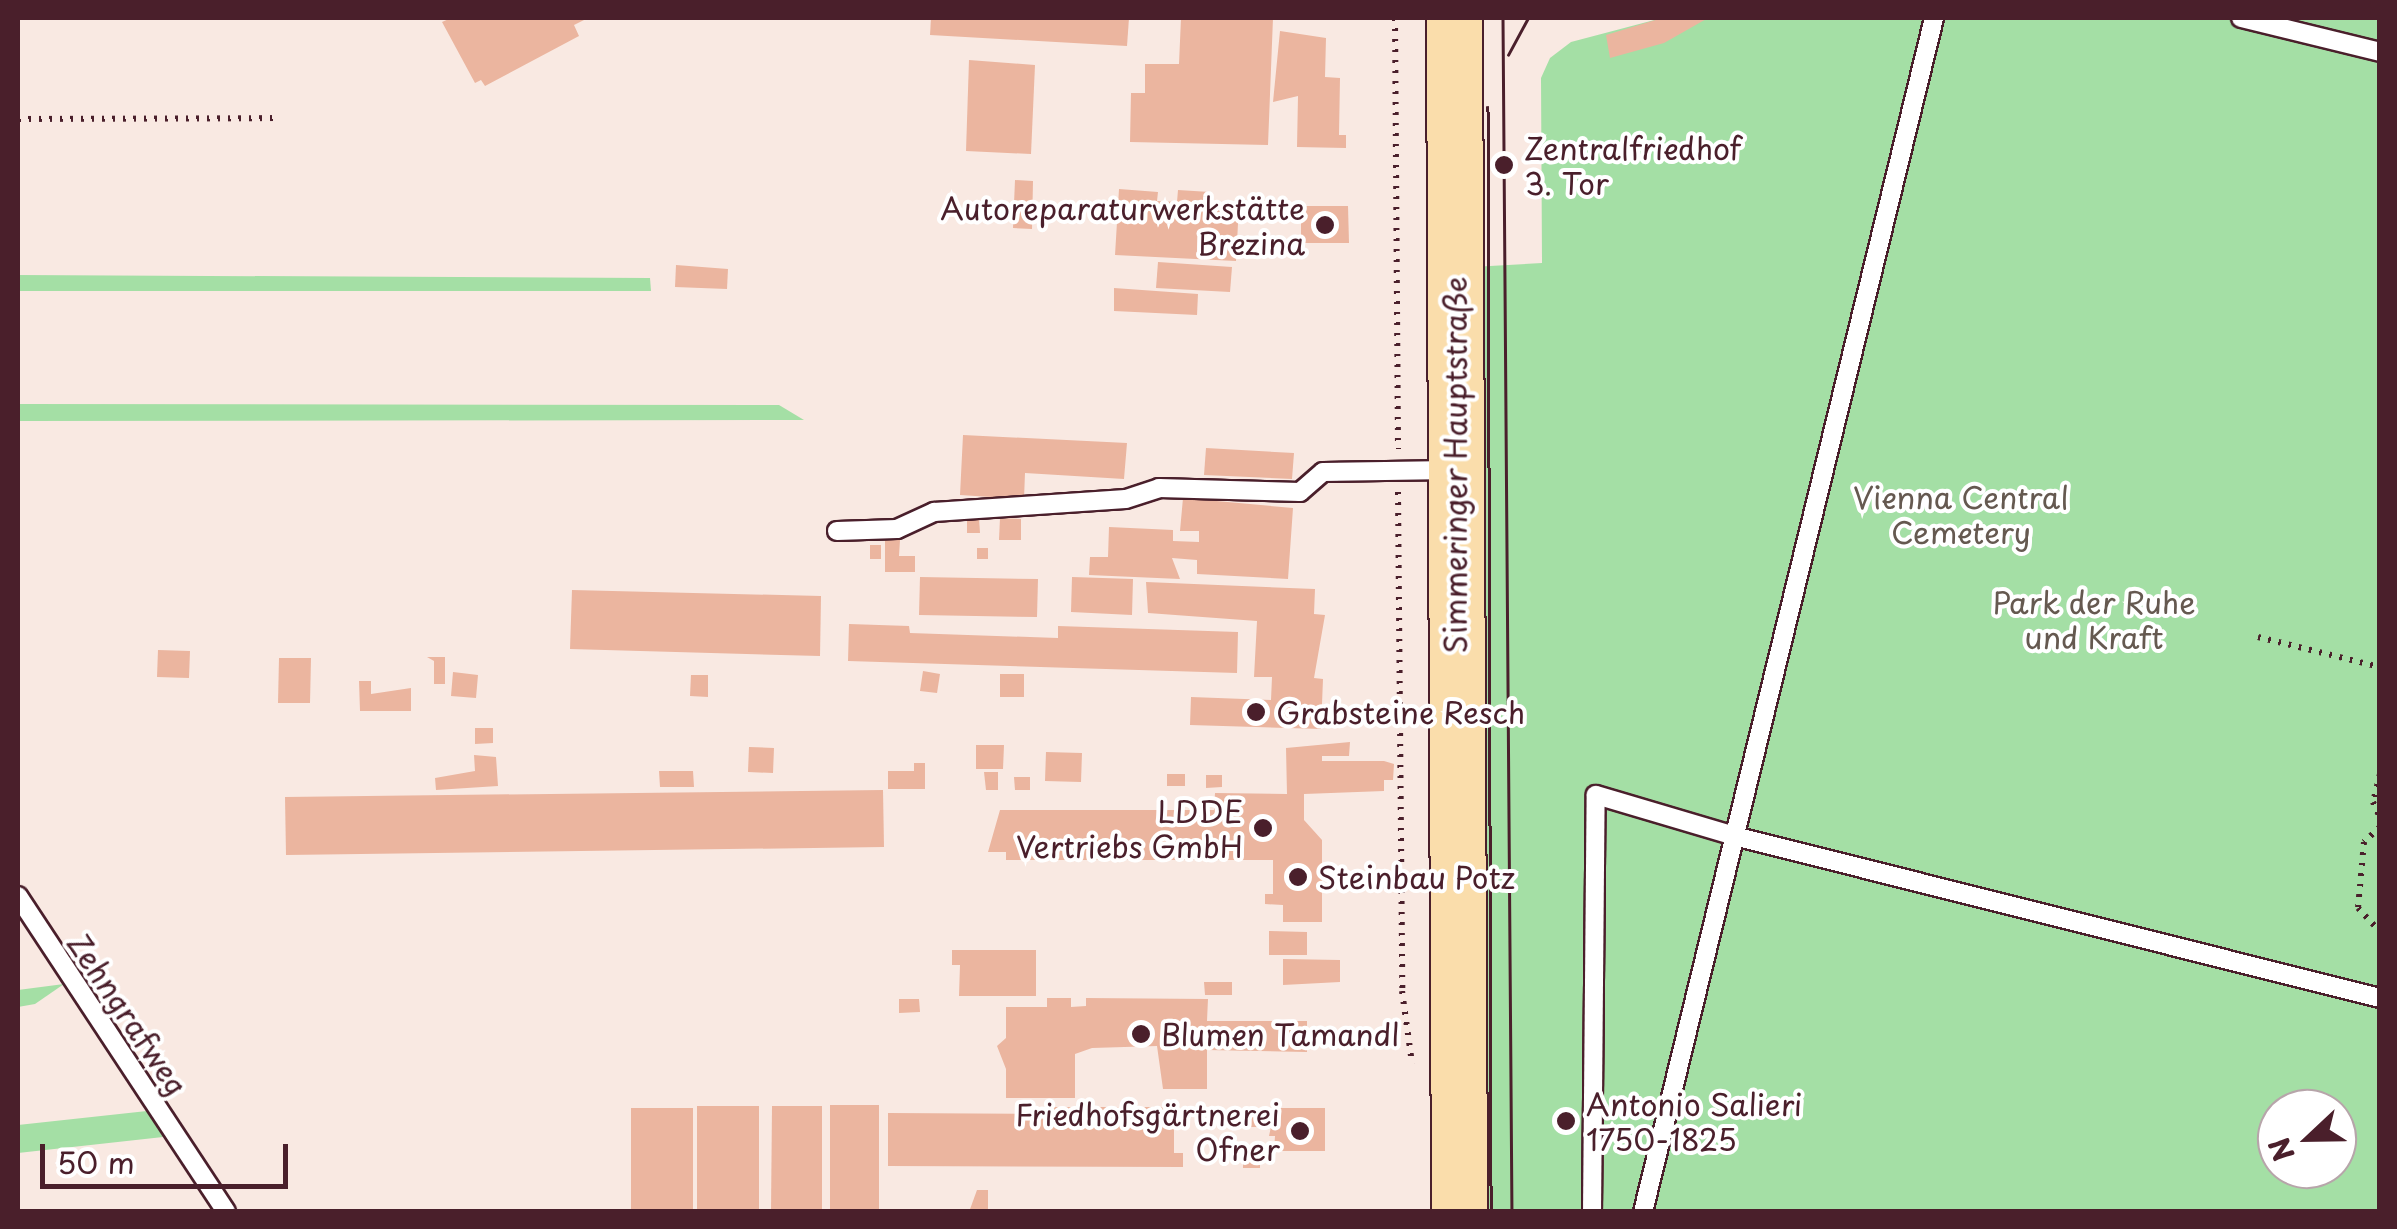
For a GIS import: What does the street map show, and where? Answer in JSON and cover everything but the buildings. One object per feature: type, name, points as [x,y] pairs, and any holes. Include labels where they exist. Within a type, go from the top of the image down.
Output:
[{"type":"main road","name":"Simmeringer Hauptstraße","points":[[1454,18],[1459,1212]]},
{"type":"lane","points":[[1643,1212],[1934,18]]},
{"type":"lane","points":[[2241,18],[2380,52]]},
{"type":"lane","points":[[837,531],[897,530],[934,512],[1126,499],[1159,488],[1300,492],[1323,472],[1456,470]]},
{"type":"lane","points":[[1592,1212],[1596,794],[1734,836],[2380,998]]},
{"type":"lane","name":"Zehngrafweg","points":[[18,896],[226,1212]]},
{"type":"path","points":[[1395,18],[1402,990],[1414,1077]]},
{"type":"path","points":[[18,119],[274,118]]},
{"type":"path","points":[[2258,637],[2380,667]]},
{"type":"path","points":[[2380,774],[2372,802],[2380,818]]},
{"type":"path","points":[[2380,828],[2364,842],[2358,908],[2380,932]]},
{"type":"green space","name":"Vienna Central Cemetery","points":[[1662,18],[2379,18],[2379,1211],[1476,1211],[1472,267],[1542,263],[1541,78],[1550,58],[1571,42]]},
{"type":"green space","points":[[18,275],[650,278],[651,291],[18,291]]},
{"type":"green space","points":[[18,404],[779,405],[804,420],[18,421]]},
{"type":"green space","points":[[64,984],[35,1004],[18,1007],[18,990]]},
{"type":"green space","points":[[147,1111],[163,1137],[18,1153],[18,1125]]},
{"type":"tram line","points":[[1503,18],[1512,1212]]},
{"type":"tram line","points":[[1508,55],[1528,18]]},
{"type":"tram line","points":[[1488,107],[1491,1212]]},
{"type":"place","name":"Zentralfriedhof 3. Tor","points":[[1504,165]]},
{"type":"place","name":"Autoreparaturwerkstätte Brezina","points":[[1325,225]]},
{"type":"place","name":"Grabsteine Resch","points":[[1256,712]]},
{"type":"place","name":"LDDE Vertriebs GmbH","points":[[1263,828]]},
{"type":"place","name":"Steinbau Potz","points":[[1298,877]]},
{"type":"place","name":"Blumen Tamandl","points":[[1141,1034]]},
{"type":"place","name":"Antonio Salieri 1750-1825","points":[[1566,1121]]},
{"type":"place","name":"Friedhofsgärtnerei Ofner","points":[[1300,1131]]},
{"type":"park label","name":"Park der Ruhe und Kraft","points":[[2094,619]]}]
